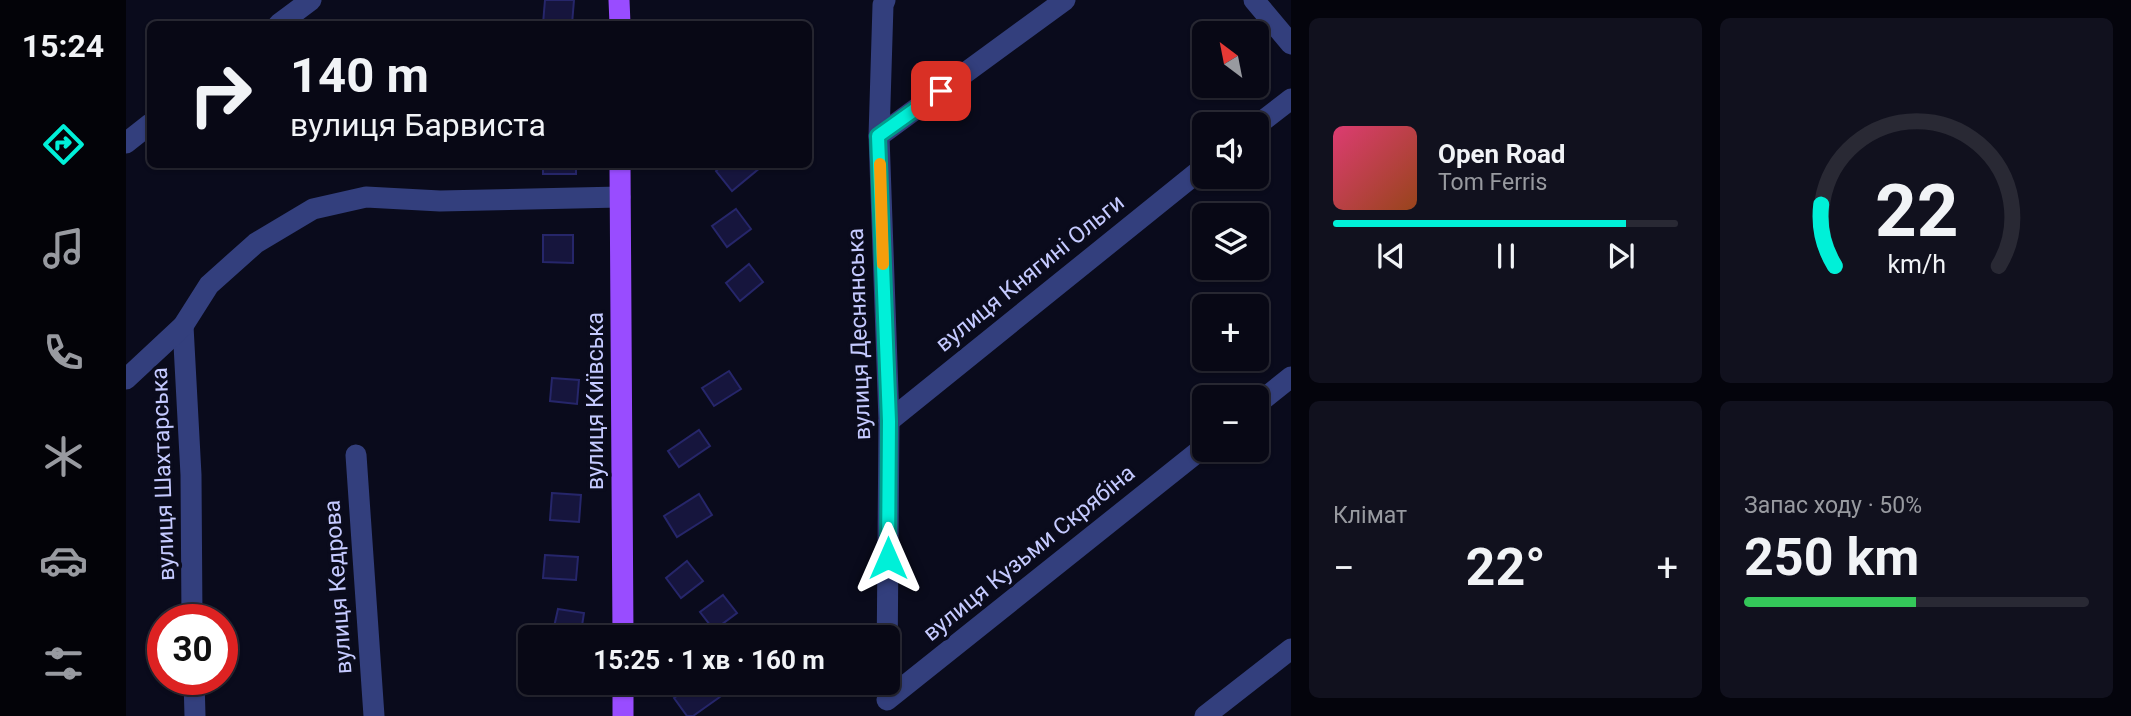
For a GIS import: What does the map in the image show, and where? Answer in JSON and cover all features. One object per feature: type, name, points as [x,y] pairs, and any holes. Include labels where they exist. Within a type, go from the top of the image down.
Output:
[{"type":"main road","points":[[619,0],[620,21]]},
{"type":"main road","name":"вулиця Київська","points":[[620,168],[623,625]]},
{"type":"main road","points":[[623,695],[623,716]]},
{"type":"street","points":[[283,21],[311,0]]},
{"type":"street","name":"вулиця Деснянська","points":[[885,0],[878,136],[889,421],[887,625]]},
{"type":"street","points":[[878,136],[1065,0]]},
{"type":"street","points":[[1254,0],[1291,44]]},
{"type":"street","points":[[1269,116],[1291,99]]},
{"type":"street","points":[[126,143],[147,126]]},
{"type":"street","name":"вулиця Княгині Ольги","points":[[889,421],[1192,177]]},
{"type":"street","points":[[126,379],[183,326],[209,285],[256,243],[313,209],[366,197],[440,201],[620,197]]},
{"type":"street","name":"вулиця Шахтарська","points":[[183,326],[191,475],[192,604]]},
{"type":"street","points":[[1269,395],[1291,377]]},
{"type":"street","name":"вулиця Кедрова","points":[[356,455],[374,716]]},
{"type":"street","name":"вулиця Кузьми Скрябіна","points":[[887,700],[1192,457]]},
{"type":"street","points":[[1205,716],[1291,649]]},
{"type":"street","points":[[194,695],[195,716]]},
{"type":"building","points":[[545,0],[574,0],[572,21],[543,21]]},
{"type":"building","points":[[543,168],[576,168],[576,174],[543,174]]},
{"type":"building","points":[[719,168],[760,168],[732,191],[716,171]]},
{"type":"building","points":[[736,209],[751,229],[727,247],[712,226]]},
{"type":"building","points":[[543,235],[573,235],[573,263],[543,262]]},
{"type":"building","points":[[749,264],[763,282],[740,301],[726,283]]},
{"type":"building","points":[[729,371],[741,389],[714,406],[702,388]]},
{"type":"building","points":[[552,378],[579,380],[577,404],[550,401]]},
{"type":"building","points":[[699,430],[710,446],[679,467],[668,451]]},
{"type":"building","points":[[552,493],[581,495],[579,522],[550,520]]},
{"type":"building","points":[[699,494],[712,515],[677,537],[664,516]]},
{"type":"building","points":[[545,555],[578,557],[576,580],[543,578]]},
{"type":"building","points":[[687,561],[703,581],[681,598],[666,578]]},
{"type":"building","points":[[723,595],[737,613],[721,625],[710,625],[700,612]]},
{"type":"building","points":[[558,609],[584,613],[582,625],[554,625]]},
{"type":"building","points":[[678,695],[723,695],[693,716],[687,716],[674,698]]},
{"type":"slow traffic","points":[[880,164],[883,264]]},
{"type":"route","points":[[888,558],[889,421],[878,136],[941,91]]}]
